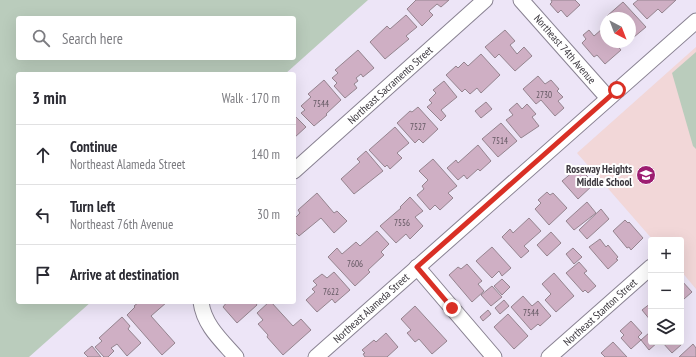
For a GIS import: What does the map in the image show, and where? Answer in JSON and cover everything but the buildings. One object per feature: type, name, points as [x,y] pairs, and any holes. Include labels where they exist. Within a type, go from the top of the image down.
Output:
[{"type":"street","name":"Northeast Sacramento Street","points":[[296,169],[485,0]]},
{"type":"street","name":"Northeast 74th Avenue","points":[[521,0],[608,98]]},
{"type":"street","name":"Northeast Alameda Street","points":[[316,357],[696,21]]},
{"type":"street","points":[[417,267],[494,357]]},
{"type":"street","name":"Northeast Stanton Street","points":[[549,357],[648,270]]},
{"type":"street","points":[[201,304],[202,310],[208,324],[236,357]]},
{"type":"shaded area","name":"Roseway Heights Middle School","points":[[696,47],[696,289],[684,275],[684,237],[650,237],[577,153]]},
{"type":"green space","points":[[0,0],[368,0],[287,72],[16,72],[16,304],[89,304],[29,357],[0,357]]},
{"type":"green space","points":[[696,52],[696,149],[693,146],[672,73]]},
{"type":"place","name":"Roseway Heights Middle School","points":[[646,175]]},
{"type":"route","points":[[452,308],[417,267],[617,90]]}]
